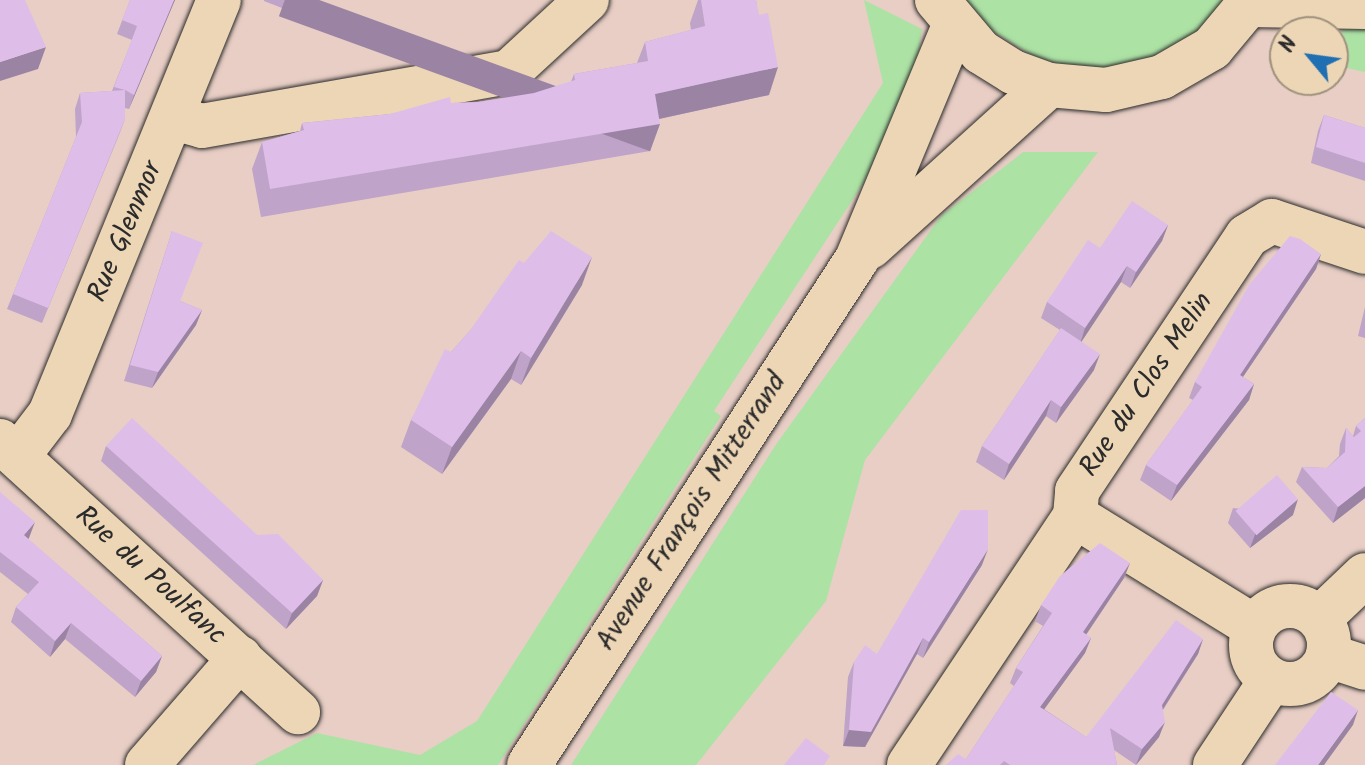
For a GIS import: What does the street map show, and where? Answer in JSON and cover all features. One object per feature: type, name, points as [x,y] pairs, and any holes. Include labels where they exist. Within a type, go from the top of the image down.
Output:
[{"type":"street","name":"Rue Glenmor","points":[[9,449],[50,414],[219,0]]},
{"type":"street","points":[[173,118],[202,126],[509,72],[587,0]]},
{"type":"street","points":[[945,13],[981,52],[1049,85],[1106,90],[1162,77],[1212,48],[1251,2],[1365,7]]},
{"type":"street","name":"Avenue François Mitterrand","points":[[529,765],[857,259],[945,13]]},
{"type":"street","name":"Avenue François Mitterrand","points":[[857,259],[1049,85]]},
{"type":"street","name":"Rue du Clos Melin","points":[[909,765],[1075,516],[1077,491],[1247,236],[1272,221],[1365,252]]},
{"type":"street","name":"Rue du Poulfanc","points":[[9,449],[298,712]]},
{"type":"street","points":[[1075,516],[1255,627]]},
{"type":"street","points":[[1271,680],[1311,678],[1338,647],[1365,575]]},
{"type":"street","points":[[1271,680],[1251,654],[1255,627],[1278,608],[1338,647]]},
{"type":"street","points":[[147,765],[240,658]]},
{"type":"street","points":[[1215,765],[1271,680]]},
{"type":"green space","points":[[864,0],[922,29],[911,111],[714,411],[721,416],[498,765],[253,765],[317,733],[420,755],[477,721],[883,83]]},
{"type":"green space","points":[[966,0],[1231,0],[1186,46],[1138,66],[1086,70],[1036,58],[992,31]]},
{"type":"green space","points":[[1350,0],[1365,0],[1365,72],[1349,68],[1349,16],[1346,16]]},
{"type":"green space","points":[[1023,152],[1098,152],[865,460],[826,601],[696,765],[571,765],[777,443],[941,216]]},
{"type":"building","points":[[0,0],[25,0],[46,47],[0,62]]},
{"type":"building","points":[[130,0],[174,0],[134,95],[114,87],[137,26],[122,20]]},
{"type":"building","points":[[701,0],[756,0],[759,15],[768,13],[778,67],[655,94],[660,124],[270,189],[262,142],[304,130],[302,123],[390,114],[450,97],[451,103],[478,102],[534,93],[575,80],[574,74],[648,61],[645,42],[705,26]]},
{"type":"building","points":[[125,90],[125,119],[48,308],[13,294],[82,122],[80,93]]},
{"type":"building","points":[[1324,115],[1365,128],[1365,163],[1316,147]]},
{"type":"building","points":[[1132,201],[1168,225],[1136,272],[1127,266],[1085,328],[1047,302],[1088,240],[1100,248]]},
{"type":"building","points":[[172,231],[203,243],[180,301],[202,310],[158,372],[130,365]]},
{"type":"building","points":[[551,231],[592,257],[531,358],[521,351],[452,447],[411,420],[445,349],[451,352],[469,332],[519,260],[524,263]]},
{"type":"building","points":[[1290,236],[1300,239],[1321,254],[1240,375],[1254,384],[1177,485],[1146,465],[1202,387],[1195,382],[1249,285]]},
{"type":"building","points":[[1061,328],[1100,354],[1061,407],[1051,400],[1009,464],[982,446]]},
{"type":"building","points":[[132,418],[257,535],[278,534],[323,580],[292,613],[106,446]]},
{"type":"building","points":[[1365,418],[1365,486],[1338,507],[1302,467],[1327,468],[1345,452],[1346,428],[1354,437],[1361,431],[1356,426]]},
{"type":"building","points":[[1277,475],[1298,499],[1256,535],[1235,511]]},
{"type":"building","points":[[0,492],[35,522],[24,535],[162,656],[141,681],[71,623],[55,641],[16,607],[39,582],[0,552]]},
{"type":"building","points":[[961,510],[988,510],[988,549],[929,642],[923,638],[871,732],[849,730],[854,662],[865,645],[877,654]]},
{"type":"building","points":[[1100,543],[1130,563],[1083,632],[1091,638],[1040,707],[1086,737],[1176,620],[1203,639],[1162,705],[1165,722],[1142,749],[1110,728],[1117,765],[1010,765],[1004,761],[1000,765],[946,765],[958,754],[966,759],[1023,672],[1016,668],[1052,613],[1041,605],[1060,576]]},
{"type":"building","points":[[1331,692],[1358,710],[1318,765],[1275,765]]},
{"type":"building","points":[[806,738],[830,756],[824,765],[784,765]]}]
